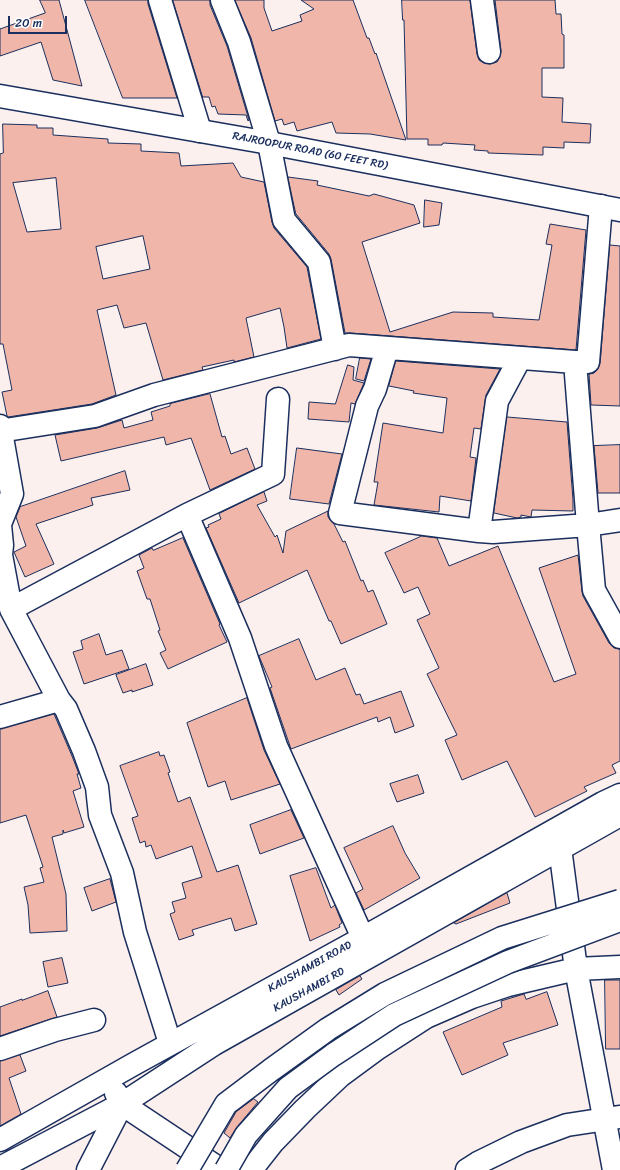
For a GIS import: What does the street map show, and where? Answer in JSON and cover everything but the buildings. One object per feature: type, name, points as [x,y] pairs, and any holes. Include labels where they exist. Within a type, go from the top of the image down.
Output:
[{"type":"street","points":[[160,0],[200,131]]},
{"type":"street","points":[[222,0],[239,42],[269,143],[284,220],[319,262],[335,349]]},
{"type":"street","points":[[482,0],[489,52]]},
{"type":"street","name":"RAJROOPUR ROAD (60 FEET RD)","points":[[0,96],[269,143],[611,208]]},
{"type":"street","points":[[170,1044],[135,932],[122,873],[100,815],[97,787],[84,751],[66,709],[58,700],[11,609],[1,555],[2,545],[0,524],[12,494],[0,429],[95,416],[154,395],[348,345],[588,362],[611,208]]},
{"type":"street","points":[[387,348],[375,389],[367,406],[340,513],[493,532],[588,525],[620,520]]},
{"type":"street","points":[[479,531],[497,401],[520,358]]},
{"type":"street","points":[[575,362],[594,590],[620,637]]},
{"type":"street","points":[[11,609],[188,515],[273,474],[278,399]]},
{"type":"street","points":[[188,515],[240,638],[276,746],[363,938]]},
{"type":"street","points":[[0,717],[58,700]]},
{"type":"street","name":"KAUSHAMBI ROAD","points":[[0,1140],[108,1078],[363,938],[558,839],[603,803],[620,795]]},
{"type":"street","name":"KAUSHAMBI RD","points":[[0,1168],[122,1104],[214,1044],[558,839],[620,816]]},
{"type":"street","points":[[558,839],[576,969],[612,1118],[614,1170]]},
{"type":"street","points":[[187,1170],[226,1104],[328,1029],[385,994],[502,938],[620,901]]},
{"type":"street","points":[[226,1170],[246,1135],[288,1088],[334,1054],[394,1015],[508,962],[620,920]]},
{"type":"street","points":[[251,1170],[273,1142],[340,1076],[378,1048],[426,1017],[472,997],[500,987],[576,969],[620,967]]},
{"type":"street","points":[[0,1049],[55,1030],[94,1020]]},
{"type":"street","points":[[108,1078],[122,1104],[221,1170]]},
{"type":"street","points":[[88,1170],[122,1104]]},
{"type":"street","points":[[467,1170],[521,1142],[567,1125],[612,1118]]}]
